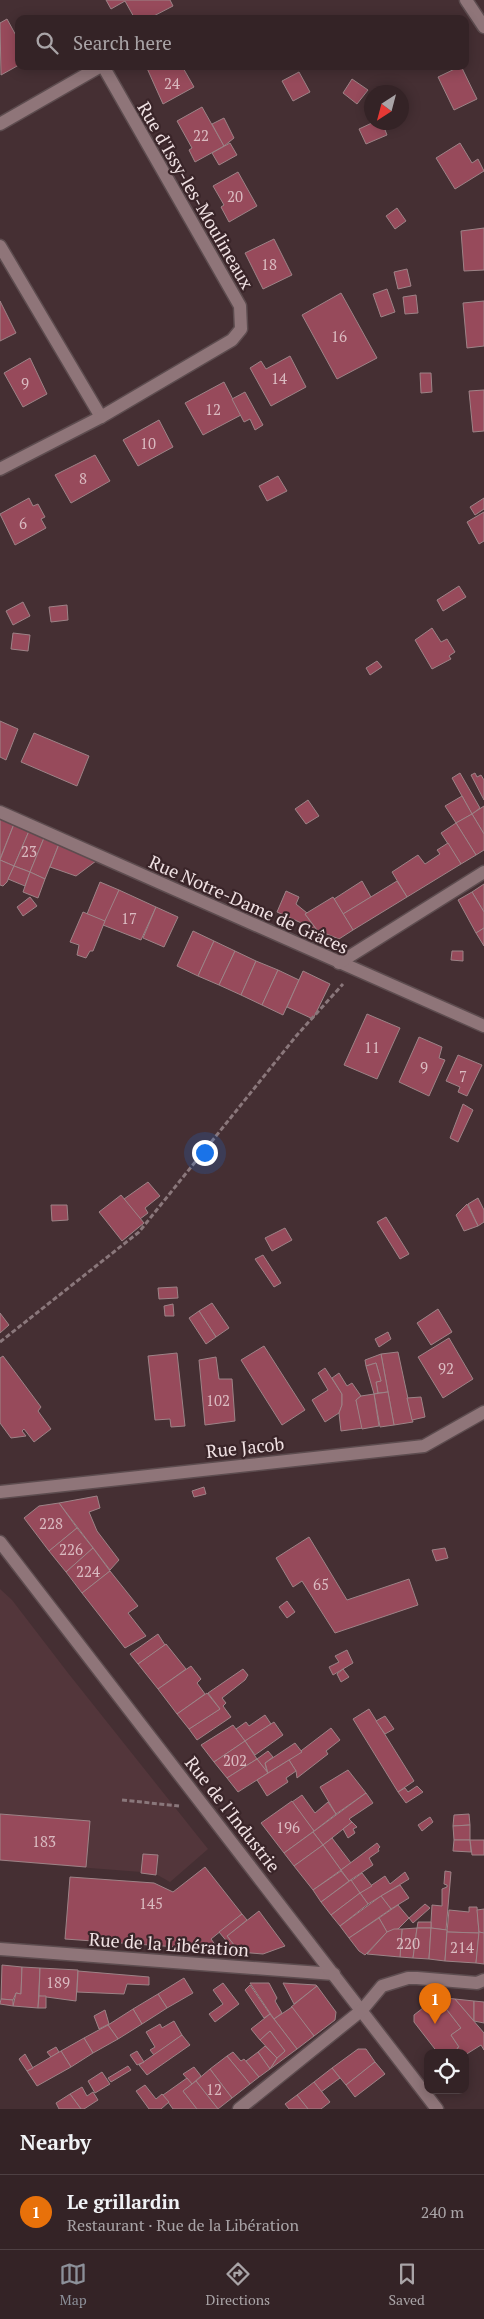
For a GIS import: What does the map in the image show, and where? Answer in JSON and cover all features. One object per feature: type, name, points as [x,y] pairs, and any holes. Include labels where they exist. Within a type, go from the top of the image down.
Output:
[{"type":"street","points":[[466,0],[484,27]]},
{"type":"street","name":"Rue d'Issy-les-Moulineaux","points":[[0,124],[95,70]]},
{"type":"street","name":"Rue d'Issy-les-Moulineaux","points":[[0,469],[101,417],[232,340],[241,329],[240,306],[104,70]]},
{"type":"street","points":[[0,246],[101,417]]},
{"type":"street","name":"Rue Notre-Dame de Grâces","points":[[0,812],[484,1026]]},
{"type":"street","points":[[339,963],[484,872]]},
{"type":"street","name":"Rue Jacob","points":[[0,1492],[424,1446],[484,1412]]},
{"type":"street","name":"Rue de l'Industrie","points":[[0,1542],[437,2109]]},
{"type":"street","name":"Rue de la Libération","points":[[0,1948],[334,1974]]},
{"type":"street","points":[[239,2109],[362,2010],[382,1986],[408,1978],[477,1983],[484,1980]]},
{"type":"path","points":[[0,1342],[140,1232],[297,1036],[355,970]]},
{"type":"path","points":[[122,1800],[179,1806]]},
{"type":"shaded area","points":[[0,1589],[12,1600],[208,1849],[170,1882],[154,1873],[0,1861]]},
{"type":"building","points":[[106,0],[170,0],[173,6],[156,15],[133,15],[125,1],[111,9]]},
{"type":"building","points":[[7,19],[15,34],[15,67],[1,75],[0,23]]},
{"type":"building","points":[[148,70],[184,70],[194,87],[163,104]]},
{"type":"building","points":[[453,70],[463,70],[477,99],[454,110],[438,77]]},
{"type":"building","points":[[299,72],[310,92],[293,101],[282,81]]},
{"type":"building","points":[[352,79],[364,87],[364,95],[357,104],[343,93]]},
{"type":"building","points":[[202,107],[224,146],[195,162],[189,150],[192,148],[177,121]]},
{"type":"building","points":[[224,118],[234,138],[224,146],[212,124]]},
{"type":"building","points":[[364,127],[364,130],[385,130],[387,135],[366,144],[359,129]]},
{"type":"building","points":[[230,143],[237,155],[219,165],[212,153]]},
{"type":"building","points":[[460,143],[472,163],[478,159],[484,171],[455,189],[436,158]]},
{"type":"building","points":[[238,172],[257,206],[229,222],[221,207],[224,205],[213,186]]},
{"type":"building","points":[[397,208],[406,221],[395,229],[386,216]]},
{"type":"building","points":[[484,228],[484,270],[464,271],[461,231]]},
{"type":"building","points":[[274,239],[292,275],[263,289],[245,253]]},
{"type":"building","points":[[407,269],[411,286],[398,289],[394,272]]},
{"type":"building","points":[[387,289],[395,312],[381,317],[373,294]]},
{"type":"building","points":[[341,293],[377,358],[337,379],[302,315]]},
{"type":"building","points":[[416,295],[418,313],[405,314],[403,297]]},
{"type":"building","points":[[0,301],[16,333],[0,341]]},
{"type":"building","points":[[484,301],[484,346],[467,348],[463,303]]},
{"type":"building","points":[[290,356],[306,387],[271,406],[250,368],[261,361],[266,369]]},
{"type":"building","points":[[30,358],[47,394],[23,407],[4,373]]},
{"type":"building","points":[[420,373],[431,373],[432,392],[421,393]]},
{"type":"building","points":[[224,382],[241,415],[203,435],[185,403]]},
{"type":"building","points":[[484,390],[484,431],[473,432],[469,391]]},
{"type":"building","points":[[245,392],[263,425],[255,430],[250,419],[244,422],[232,399]]},
{"type":"building","points":[[159,420],[173,447],[138,466],[123,440]]},
{"type":"building","points":[[95,455],[110,481],[71,503],[55,475]]},
{"type":"building","points":[[278,476],[287,491],[267,501],[259,486]]},
{"type":"building","points":[[29,498],[33,506],[38,504],[45,517],[41,519],[46,528],[15,545],[0,514]]},
{"type":"building","points":[[484,498],[484,509],[475,515],[470,507]]},
{"type":"building","points":[[484,512],[484,541],[479,544],[467,522]]},
{"type":"building","points":[[459,586],[466,597],[443,611],[437,600]]},
{"type":"building","points":[[23,602],[30,616],[13,625],[6,611]]},
{"type":"building","points":[[67,605],[68,620],[51,622],[49,607]]},
{"type":"building","points":[[432,628],[441,642],[447,639],[455,652],[449,656],[451,659],[432,669],[415,640]]},
{"type":"building","points":[[13,633],[30,635],[28,651],[11,649]]},
{"type":"building","points":[[377,661],[382,667],[370,675],[366,668]]},
{"type":"building","points":[[0,721],[18,729],[6,760],[0,757]]},
{"type":"building","points":[[34,733],[89,756],[77,786],[21,762]]},
{"type":"building","points":[[460,773],[480,808],[472,814],[452,778]]},
{"type":"building","points":[[475,773],[477,777],[481,775],[484,780],[484,800],[471,775]]},
{"type":"building","points":[[462,796],[472,814],[456,823],[445,806]]},
{"type":"building","points":[[308,800],[319,816],[306,824],[295,809]]},
{"type":"building","points":[[484,806],[484,834],[472,814]]},
{"type":"building","points":[[472,814],[484,834],[484,850],[476,855],[456,823]]},
{"type":"building","points":[[0,818],[14,824],[0,859]]},
{"type":"building","points":[[456,823],[476,855],[461,864],[441,833]]},
{"type":"building","points":[[14,824],[29,831],[14,866],[0,860]]},
{"type":"building","points":[[29,831],[44,838],[30,872],[14,866]]},
{"type":"building","points":[[44,838],[59,844],[45,879],[30,872]]},
{"type":"building","points":[[448,843],[461,864],[407,897],[392,872],[418,855],[425,864],[440,854],[437,850]]},
{"type":"building","points":[[59,844],[96,861],[76,876],[50,867]]},
{"type":"building","points":[[0,860],[14,866],[7,882],[3,886],[0,885]]},
{"type":"building","points":[[14,866],[30,872],[25,886],[8,879]]},
{"type":"building","points":[[30,872],[45,879],[38,898],[23,892]]},
{"type":"building","points":[[362,881],[371,897],[343,914],[334,899]]},
{"type":"building","points":[[397,881],[407,897],[353,930],[343,914]]},
{"type":"building","points":[[100,882],[119,890],[106,922],[87,914]]},
{"type":"building","points":[[484,884],[484,912],[472,892]]},
{"type":"building","points":[[119,890],[156,907],[141,940],[103,925]]},
{"type":"building","points":[[286,891],[299,897],[296,904],[307,913],[305,914],[317,930],[277,912]]},
{"type":"building","points":[[472,892],[484,912],[484,928],[476,933],[458,900]]},
{"type":"building","points":[[30,897],[37,906],[23,916],[17,907]]},
{"type":"building","points":[[333,897],[353,930],[339,939],[317,930],[305,914]]},
{"type":"building","points":[[156,907],[178,917],[164,947],[143,938]]},
{"type":"building","points":[[83,912],[105,921],[93,951],[90,951],[86,958],[77,955],[79,945],[70,942]]},
{"type":"building","points":[[484,928],[484,946],[476,933]]},
{"type":"building","points":[[193,931],[214,941],[198,976],[177,966]]},
{"type":"building","points":[[214,941],[235,951],[219,985],[198,976]]},
{"type":"building","points":[[235,951],[256,961],[241,995],[219,985]]},
{"type":"building","points":[[452,951],[463,951],[463,961],[451,960]]},
{"type":"building","points":[[256,961],[278,970],[262,1005],[241,995]]},
{"type":"building","points":[[278,970],[299,980],[283,1015],[262,1005]]},
{"type":"building","points":[[303,971],[330,984],[313,1019],[287,1007]]},
{"type":"building","points":[[367,1014],[400,1028],[377,1079],[344,1065]]},
{"type":"building","points":[[419,1037],[442,1047],[439,1058],[445,1060],[429,1096],[399,1082]]},
{"type":"building","points":[[458,1055],[482,1065],[467,1096],[458,1092],[460,1087],[446,1081]]},
{"type":"building","points":[[463,1104],[473,1110],[458,1142],[450,1138]]},
{"type":"building","points":[[148,1182],[160,1196],[145,1208],[148,1213],[140,1219],[124,1199]]},
{"type":"building","points":[[121,1195],[144,1223],[122,1241],[99,1212]]},
{"type":"building","points":[[478,1198],[484,1210],[484,1222],[478,1226],[468,1204]]},
{"type":"building","points":[[467,1204],[478,1226],[464,1231],[456,1215]]},
{"type":"building","points":[[51,1205],[67,1205],[68,1220],[52,1221]]},
{"type":"building","points":[[386,1217],[409,1254],[400,1259],[377,1222]]},
{"type":"building","points":[[285,1228],[292,1240],[272,1251],[265,1238]]},
{"type":"building","points":[[263,1255],[281,1283],[274,1287],[255,1259]]},
{"type":"building","points":[[177,1287],[178,1298],[159,1299],[158,1288]]},
{"type":"building","points":[[212,1303],[229,1328],[216,1337],[199,1311]]},
{"type":"building","points":[[173,1304],[174,1316],[165,1316],[164,1306]]},
{"type":"building","points":[[438,1309],[452,1332],[431,1345],[417,1323]]},
{"type":"building","points":[[199,1311],[216,1337],[206,1344],[189,1318]]},
{"type":"building","points":[[0,1313],[9,1325],[0,1333]]},
{"type":"building","points":[[388,1332],[391,1339],[379,1347],[375,1339]]},
{"type":"building","points":[[449,1338],[473,1379],[443,1398],[418,1357]]},
{"type":"building","points":[[264,1346],[305,1410],[282,1425],[241,1360]]},
{"type":"building","points":[[398,1352],[413,1422],[394,1425],[381,1354]]},
{"type":"building","points":[[177,1353],[185,1426],[171,1427],[170,1419],[155,1420],[148,1356]]},
{"type":"building","points":[[381,1354],[388,1392],[378,1393],[376,1382],[381,1381],[376,1363],[366,1366],[365,1360]]},
{"type":"building","points":[[3,1356],[41,1407],[38,1411],[51,1429],[34,1442],[24,1429],[22,1431],[26,1436],[11,1438],[0,1423],[0,1358]]},
{"type":"building","points":[[216,1357],[219,1379],[232,1379],[235,1421],[205,1425],[199,1360]]},
{"type":"building","points":[[376,1363],[381,1381],[376,1382],[378,1393],[374,1394],[366,1366]]},
{"type":"building","points":[[325,1368],[342,1394],[342,1405],[339,1413],[325,1422],[312,1400],[328,1390],[318,1373]]},
{"type":"building","points":[[339,1373],[347,1386],[352,1383],[361,1396],[356,1400],[363,1428],[341,1431],[339,1413],[342,1405],[342,1394],[332,1378]]},
{"type":"building","points":[[388,1392],[394,1425],[380,1427],[374,1394]]},
{"type":"building","points":[[374,1394],[379,1426],[362,1429],[356,1400],[361,1396]]},
{"type":"building","points":[[421,1397],[425,1417],[412,1420],[407,1398]]},
{"type":"building","points":[[204,1487],[206,1494],[194,1497],[192,1491]]},
{"type":"building","points":[[97,1496],[100,1508],[89,1512],[97,1531],[119,1560],[110,1570],[59,1503]]},
{"type":"building","points":[[59,1503],[77,1528],[49,1551],[24,1518],[39,1506]]},
{"type":"building","points":[[77,1528],[93,1548],[66,1572],[49,1551]]},
{"type":"building","points":[[309,1537],[347,1600],[409,1579],[418,1605],[335,1633],[302,1581],[293,1587],[276,1558]]},
{"type":"building","points":[[93,1548],[110,1571],[82,1593],[66,1572]]},
{"type":"building","points":[[445,1548],[448,1558],[436,1561],[432,1550]]},
{"type":"building","points":[[110,1571],[138,1606],[128,1613],[146,1636],[125,1648],[82,1593]]},
{"type":"building","points":[[287,1601],[295,1612],[287,1618],[279,1607]]},
{"type":"building","points":[[158,1634],[165,1645],[138,1664],[130,1654]]},
{"type":"building","points":[[166,1644],[186,1669],[158,1689],[138,1664]]},
{"type":"building","points":[[347,1650],[353,1663],[333,1675],[329,1667],[339,1662],[335,1656]]},
{"type":"building","points":[[191,1666],[201,1679],[197,1683],[205,1694],[177,1714],[158,1689]]},
{"type":"building","points":[[243,1669],[248,1675],[245,1680],[222,1698],[226,1703],[223,1706],[231,1717],[197,1740],[189,1729],[220,1709],[208,1693]]},
{"type":"building","points":[[343,1669],[349,1677],[341,1682],[337,1674]]},
{"type":"building","points":[[207,1693],[220,1709],[189,1729],[177,1714]]},
{"type":"building","points":[[369,1709],[414,1781],[398,1792],[353,1719]]},
{"type":"building","points":[[265,1715],[271,1724],[245,1741],[236,1729],[246,1722],[249,1726]]},
{"type":"building","points":[[385,1716],[394,1729],[385,1734],[376,1721]]},
{"type":"building","points":[[274,1722],[283,1735],[255,1755],[245,1741]]},
{"type":"building","points":[[233,1725],[245,1741],[214,1762],[201,1745]]},
{"type":"building","points":[[331,1728],[340,1740],[326,1751],[328,1754],[297,1778],[296,1771],[289,1760]]},
{"type":"building","points":[[245,1741],[257,1759],[227,1778],[214,1762]]},
{"type":"building","points":[[295,1743],[302,1752],[268,1773],[265,1763]]},
{"type":"building","points":[[268,1751],[273,1757],[265,1763],[267,1772],[257,1759]]},
{"type":"building","points":[[257,1759],[268,1773],[238,1792],[227,1778]]},
{"type":"building","points":[[289,1760],[296,1771],[286,1778],[288,1782],[267,1796],[257,1780]]},
{"type":"building","points":[[348,1770],[366,1793],[336,1814],[320,1787]]},
{"type":"building","points":[[417,1786],[423,1792],[406,1803],[398,1792],[405,1788],[408,1792]]},
{"type":"building","points":[[366,1793],[373,1803],[349,1819],[352,1822],[323,1845],[313,1832]]},
{"type":"building","points":[[302,1795],[315,1813],[328,1802],[336,1814],[314,1831],[292,1802]]},
{"type":"building","points":[[292,1801],[314,1831],[284,1853],[261,1823]]},
{"type":"building","points":[[0,1814],[90,1821],[86,1867],[0,1860]]},
{"type":"building","points":[[469,1814],[470,1825],[453,1826],[454,1815]]},
{"type":"building","points":[[430,1817],[433,1822],[422,1831],[418,1825]]},
{"type":"building","points":[[352,1822],[357,1827],[353,1829],[355,1833],[348,1838],[343,1829]]},
{"type":"building","points":[[470,1825],[470,1840],[454,1840],[453,1826]]},
{"type":"building","points":[[313,1832],[323,1845],[294,1866],[284,1853]]},
{"type":"building","points":[[332,1838],[351,1863],[341,1870],[323,1845]]},
{"type":"building","points":[[454,1840],[470,1840],[471,1852],[453,1851]]},
{"type":"building","points":[[470,1840],[484,1840],[484,1855],[472,1855]]},
{"type":"building","points":[[377,1843],[380,1847],[379,1851],[369,1858],[373,1865],[349,1881],[341,1870]]},
{"type":"building","points":[[323,1845],[341,1870],[313,1890],[294,1866]]},
{"type":"building","points":[[143,1854],[158,1855],[156,1875],[141,1873]]},
{"type":"building","points":[[205,1867],[242,1914],[211,1939],[219,1950],[65,1939],[70,1877],[154,1883],[173,1892]]},
{"type":"building","points":[[341,1871],[349,1881],[321,1902],[313,1890]]},
{"type":"building","points":[[445,1871],[451,1872],[446,1930],[431,1928],[432,1905],[442,1906],[442,1889],[447,1887],[444,1884]]},
{"type":"building","points":[[405,1872],[409,1879],[368,1904],[360,1893],[385,1876],[390,1884]]},
{"type":"building","points":[[362,1873],[372,1886],[360,1893],[351,1881]]},
{"type":"building","points":[[351,1880],[360,1893],[331,1915],[321,1902]]},
{"type":"building","points":[[400,1885],[409,1898],[391,1909],[381,1896]]},
{"type":"building","points":[[360,1893],[368,1904],[340,1926],[331,1915]]},
{"type":"building","points":[[381,1896],[391,1909],[349,1938],[340,1926]]},
{"type":"building","points":[[425,1904],[430,1908],[413,1923],[409,1918]]},
{"type":"building","points":[[398,1905],[409,1918],[398,1929],[387,1932],[379,1918]]},
{"type":"building","points":[[469,1907],[477,1907],[479,1933],[447,1932],[449,1910],[469,1912]]},
{"type":"building","points":[[484,1909],[484,1933],[479,1932],[477,1910]]},
{"type":"building","points":[[259,1911],[285,1946],[263,1954],[239,1952],[227,1936]]},
{"type":"building","points":[[242,1914],[247,1920],[227,1936],[238,1950],[233,1949],[219,1932]]},
{"type":"building","points":[[379,1918],[387,1932],[365,1955],[359,1951],[349,1938]]},
{"type":"building","points":[[418,1922],[431,1922],[431,1928],[417,1928]]},
{"type":"building","points":[[417,1928],[413,1958],[400,1957],[402,1929]]},
{"type":"building","points":[[417,1928],[431,1928],[429,1959],[413,1958]]},
{"type":"building","points":[[431,1928],[447,1930],[445,1961],[429,1959]]},
{"type":"building","points":[[394,1929],[402,1929],[400,1957],[367,1954],[387,1932]]},
{"type":"building","points":[[447,1932],[479,1933],[476,1963],[445,1961]]},
{"type":"building","points":[[479,1932],[484,1933],[484,1964],[476,1963]]},
{"type":"building","points":[[2,1965],[22,1967],[21,1994],[16,1993],[13,2000],[1,1999]]},
{"type":"building","points":[[22,1967],[40,1968],[38,2008],[13,2006],[16,1993],[21,1994]]},
{"type":"building","points":[[40,1968],[78,1970],[76,2001],[39,1996]]},
{"type":"building","points":[[78,1971],[149,1977],[149,1985],[127,1984],[124,1994],[77,1992]]},
{"type":"building","points":[[184,1978],[193,1993],[167,2008],[158,1994]]},
{"type":"building","points":[[223,1983],[239,2004],[215,2022],[209,2014],[223,2004],[213,1990]]},
{"type":"building","points":[[250,1983],[269,1983],[277,1998],[275,2001],[282,2013],[274,2019]]},
{"type":"building","points":[[283,1983],[316,1985],[317,1986],[294,2004]]},
{"type":"building","points":[[250,1985],[270,2014],[264,2018],[245,1990]]},
{"type":"building","points":[[317,1986],[336,2012],[335,2020],[314,2036],[291,2007]]},
{"type":"building","points":[[158,1994],[167,2008],[142,2024],[133,2009]]},
{"type":"building","points":[[39,1996],[46,1996],[46,2008],[38,2008]]},
{"type":"building","points":[[437,1997],[461,2028],[451,2035],[459,2047],[457,2049],[435,2049],[414,2022],[414,2015]]},
{"type":"building","points":[[437,1997],[455,1999],[484,2033],[484,2050],[481,2045],[469,2052],[469,2049],[458,2049],[459,2047],[451,2035],[461,2028]]},
{"type":"building","points":[[1,1999],[13,2000],[13,2006],[0,2004]]},
{"type":"building","points":[[455,1999],[474,2001],[474,2021]]},
{"type":"building","points":[[474,2001],[484,2002],[484,2023],[474,2021]]},
{"type":"building","points":[[292,2007],[314,2036],[297,2049],[274,2019]]},
{"type":"building","points":[[133,2009],[142,2024],[118,2039],[108,2025]]},
{"type":"building","points":[[105,2010],[109,2024],[99,2029],[94,2016]]},
{"type":"building","points":[[270,2014],[297,2049],[270,2069],[277,2058],[285,2051],[270,2031],[260,2040],[251,2029]]},
{"type":"building","points":[[174,2021],[182,2035],[154,2055],[150,2050],[155,2047],[146,2032],[160,2024],[162,2028]]},
{"type":"building","points":[[108,2025],[118,2039],[93,2053],[84,2038]]},
{"type":"building","points":[[270,2031],[285,2051],[277,2058],[260,2040]]},
{"type":"building","points":[[182,2035],[190,2045],[147,2075],[139,2065]]},
{"type":"building","points":[[84,2038],[93,2053],[71,2067],[61,2051]]},
{"type":"building","points":[[265,2046],[277,2058],[270,2069],[258,2052]]},
{"type":"building","points":[[56,2047],[59,2052],[51,2057],[47,2052]]},
{"type":"building","points":[[358,2049],[366,2049],[375,2062],[346,2085],[332,2068]]},
{"type":"building","points":[[61,2051],[71,2067],[37,2086],[27,2071]]},
{"type":"building","points":[[137,2051],[144,2062],[137,2065],[130,2055]]},
{"type":"building","points":[[233,2052],[241,2061],[244,2059],[259,2077],[250,2084],[227,2056]]},
{"type":"building","points":[[258,2052],[270,2069],[259,2077],[246,2061]]},
{"type":"building","points":[[25,2054],[33,2068],[27,2071],[19,2059]]},
{"type":"building","points":[[227,2056],[250,2084],[232,2098],[210,2069]]},
{"type":"building","points":[[375,2062],[385,2074],[355,2097],[346,2085]]},
{"type":"building","points":[[128,2066],[131,2070],[111,2082],[108,2078]]},
{"type":"building","points":[[194,2067],[201,2076],[192,2084],[183,2074]]},
{"type":"building","points":[[332,2068],[340,2078],[321,2092],[314,2082]]},
{"type":"building","points":[[210,2069],[232,2098],[218,2109],[196,2081]]},
{"type":"building","points":[[102,2072],[110,2084],[95,2093],[88,2081]]},
{"type":"building","points":[[187,2078],[192,2084],[183,2091],[197,2109],[173,2109],[163,2095]]},
{"type":"building","points":[[196,2081],[218,2109],[197,2109],[183,2091]]},
{"type":"building","points":[[314,2082],[330,2102],[321,2109],[308,2109],[297,2095]]},
{"type":"building","points":[[145,2085],[156,2099],[162,2094],[169,2102],[161,2109],[149,2109],[136,2091]]},
{"type":"building","points":[[82,2087],[87,2096],[93,2092],[98,2100],[84,2109],[81,2109],[70,2094]]},
{"type":"building","points":[[70,2094],[81,2109],[59,2109],[56,2103]]},
{"type":"building","points":[[297,2095],[308,2109],[289,2109],[285,2104]]},
{"type":"place","name":"Le grillardin","points":[[435,2024]]}]
